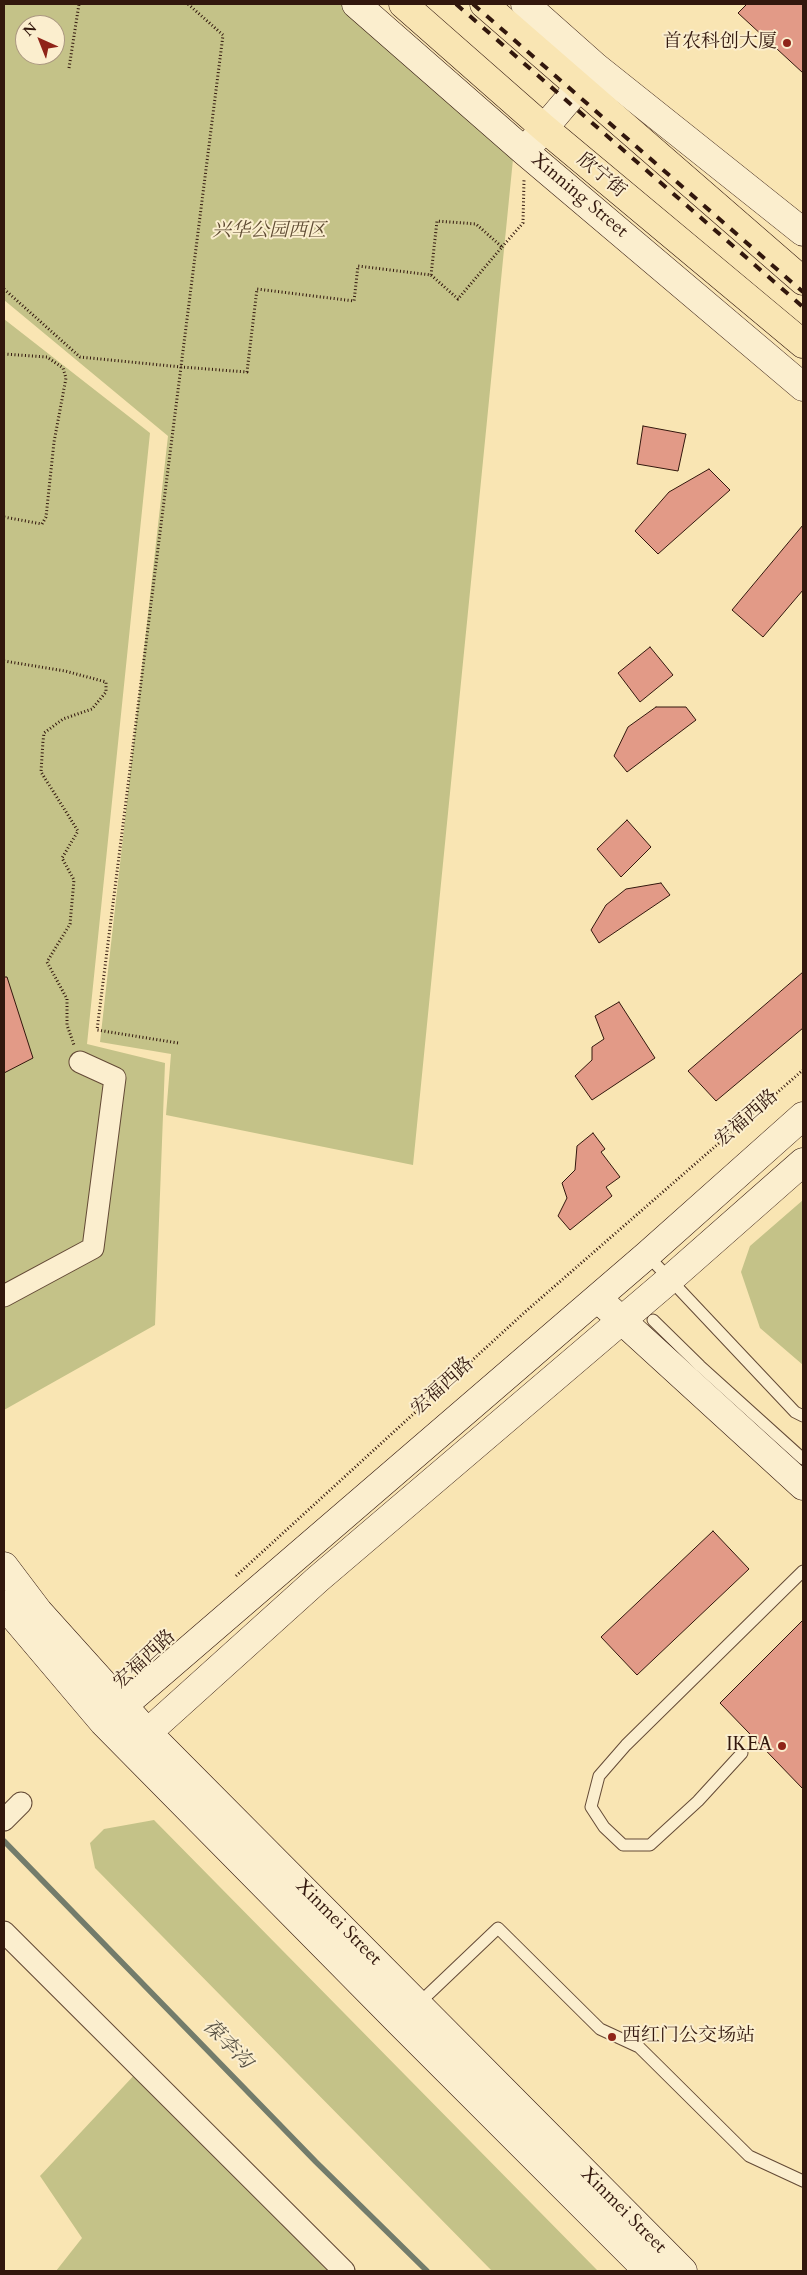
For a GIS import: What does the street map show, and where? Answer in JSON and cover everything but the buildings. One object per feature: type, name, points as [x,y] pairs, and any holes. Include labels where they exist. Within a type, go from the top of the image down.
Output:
[{"type":"main road","name":"欣宁街","points":[[403,4],[544,128],[803,344]]},
{"type":"main road","points":[[484,4],[588,77],[803,281]]},
{"type":"street","name":"Xinning Street","points":[[356,4],[524,150],[803,387]]},
{"type":"street","points":[[525,4],[588,77],[803,232]]},
{"type":"street","points":[[524,150],[588,77]]},
{"type":"street","points":[[4,1296],[93,1248],[115,1078],[80,1062]]},
{"type":"street","name":"宏福西路","points":[[114,1714],[647,1255],[803,1116]]},
{"type":"street","points":[[139,1740],[332,1567],[669,1280],[803,1162]]},
{"type":"street","points":[[597,1297],[803,1486]]},
{"type":"street","name":"Xinmei Street","points":[[4,1566],[114,1714]]},
{"type":"street","name":"Xinmei Street","points":[[4,1605],[16,1622],[139,1740],[399,2022],[648,2271]]},
{"type":"street","name":"Xinmei Street","points":[[139,1740],[418,2004],[682,2271]]},
{"type":"street","points":[[4,1932],[344,2271]]},
{"type":"lane","points":[[647,1255],[795,1412],[803,1416]]},
{"type":"lane","points":[[653,1320],[700,1366],[803,1460]]},
{"type":"lane","points":[[742,1753],[698,1801],[650,1845],[622,1844],[604,1827],[591,1807],[598,1776],[626,1745],[803,1571]]},
{"type":"lane","points":[[399,2022],[498,1928],[600,2029],[639,2047],[749,2156],[803,2181]]},
{"type":"path","points":[[70,68],[79,4]]},
{"type":"path","points":[[178,1044],[97,1030],[223,35],[188,4]]},
{"type":"path","points":[[4,289],[80,357],[246,372],[257,289],[354,301],[358,266],[431,275],[458,299],[523,223],[524,150]]},
{"type":"path","points":[[431,275],[437,221],[476,224],[502,247]]},
{"type":"path","points":[[4,354],[47,357],[63,368],[66,378],[54,442],[46,517],[42,524],[4,517]]},
{"type":"path","points":[[4,661],[65,671],[106,682],[106,692],[92,709],[63,719],[44,733],[41,772],[78,831],[62,858],[74,880],[70,924],[47,962],[67,999],[67,1026],[80,1062]]},
{"type":"path","name":"宏福西路","points":[[234,1578],[525,1312],[803,1070]]},
{"type":"green space","name":"兴华公园西区","points":[[4,4],[345,4],[514,149],[413,1165],[166,1115],[171,1054],[100,1042],[168,436],[4,300]]},
{"type":"green space","points":[[4,319],[150,433],[87,1044],[165,1063],[155,1325],[4,1410]]},
{"type":"green space","points":[[803,1200],[803,1365],[760,1328],[741,1272],[750,1246]]},
{"type":"green space","points":[[154,1820],[598,2271],[492,2271],[95,1868],[90,1843],[104,1829]]},
{"type":"green space","points":[[138,2071],[338,2271],[56,2271],[82,2238],[40,2176]]},
{"type":"waterway","name":"葆李沟","points":[[4,1841],[316,2162],[427,2271]]},
{"type":"railway","points":[[456,4],[803,307]]},
{"type":"railway","points":[[473,4],[803,292]]},
{"type":"place","name":"首农科创大厦","points":[[787,43]]},
{"type":"place","name":"IKEA","points":[[782,1746]]},
{"type":"place","name":"西红门公交场站","points":[[612,2037]]}]
